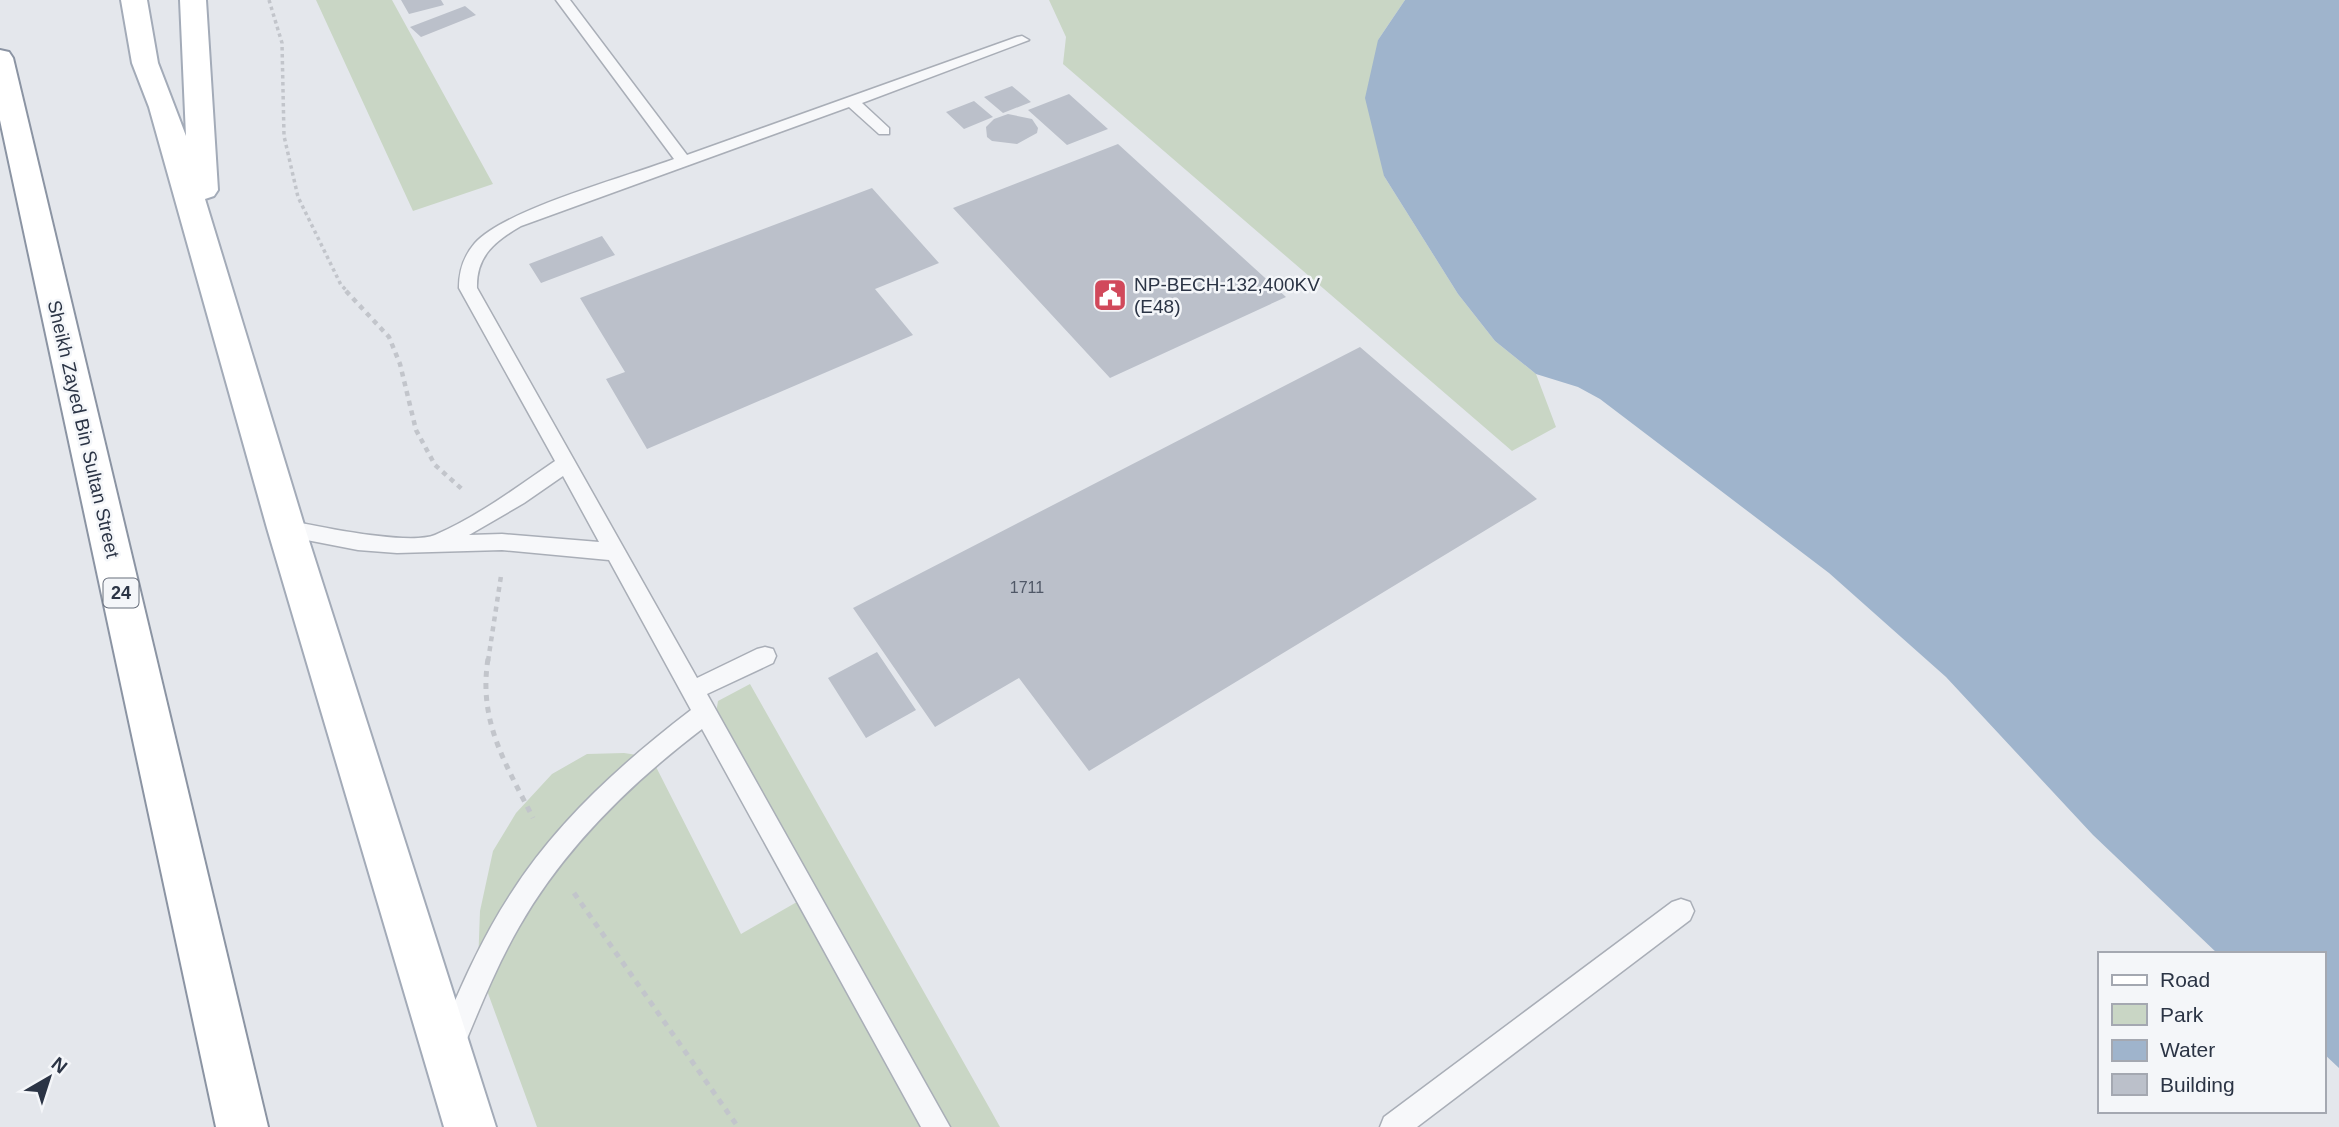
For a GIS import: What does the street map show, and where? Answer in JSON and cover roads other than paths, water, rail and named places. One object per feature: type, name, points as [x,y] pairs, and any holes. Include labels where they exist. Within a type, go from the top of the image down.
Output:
[{"type":"main road","points":[[134,0],[145,63],[163,107],[286,528],[445,1054],[470,1127]]},
{"type":"main road","points":[[155,0],[163,107]]},
{"type":"main road","points":[[193,0],[206,261]]},
{"type":"main road","name":"Sheikh Zayed Bin Sultan Street","points":[[0,58],[242,1127]]},
{"type":"lane","points":[[563,0],[684,160]]},
{"type":"lane","points":[[936,1127],[468,288],[469,265],[486,241],[515,222],[1022,40]]},
{"type":"lane","points":[[851,101],[884,131]]},
{"type":"lane","points":[[437,543],[491,515],[565,464]]},
{"type":"lane","points":[[286,528],[358,542],[540,544],[615,552]]},
{"type":"lane","points":[[445,1054],[518,905],[550,858],[609,790],[699,702],[765,656]]},
{"type":"lane","points":[[1394,1127],[1681,911]]},
{"type":"water","points":[[1405,0],[2339,0],[2339,1068],[2325,1055],[2325,952],[2216,952],[2093,835],[1946,677],[1829,573],[1600,399],[1578,387],[1536,374],[1495,341],[1458,294],[1384,176],[1365,98],[1378,40]]},
{"type":"place","name":"NP-BECH-132,400KV (E48)","points":[[1110,295]]}]
